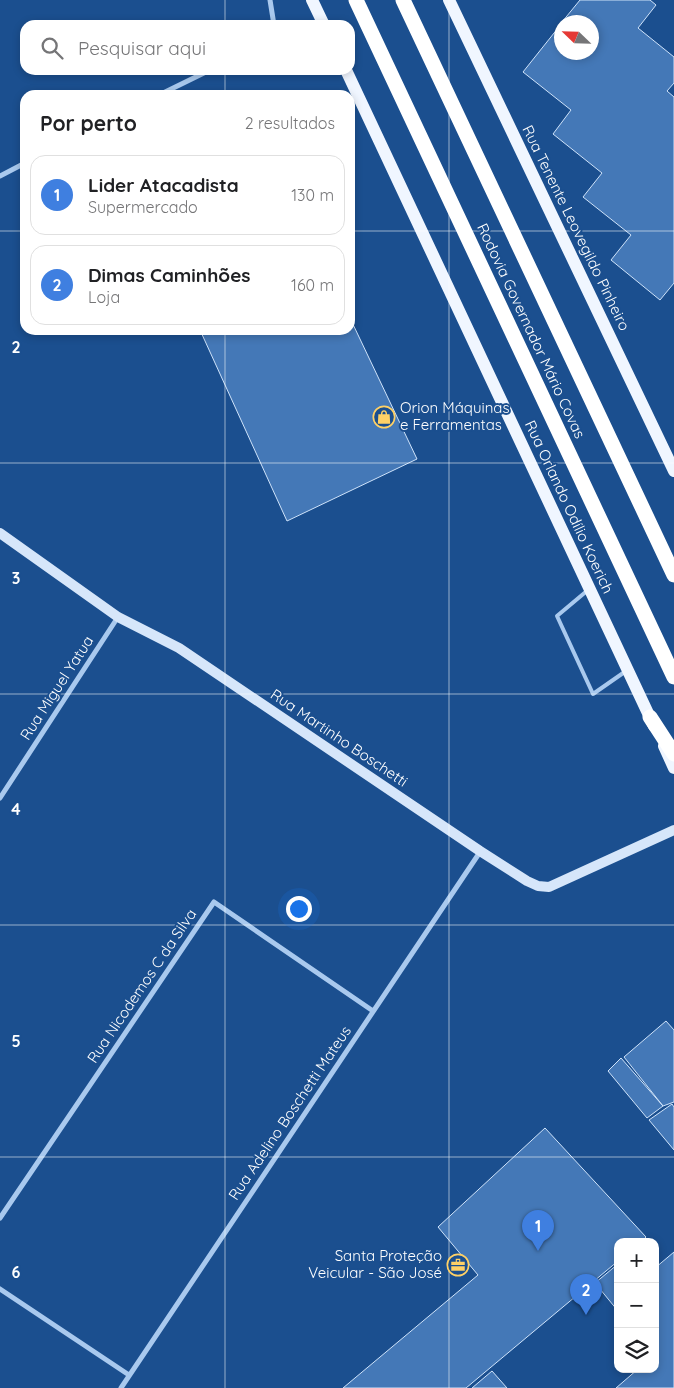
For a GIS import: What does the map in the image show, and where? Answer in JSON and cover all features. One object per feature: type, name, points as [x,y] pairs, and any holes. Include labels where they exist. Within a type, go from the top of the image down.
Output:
[{"type":"highway","name":"Rodovia Governador Mário Covas","points":[[356,0],[674,678]]},
{"type":"highway","name":"Rodovia Governador Mário Covas","points":[[404,0],[674,575]]},
{"type":"highway","points":[[650,717],[674,754]]},
{"type":"main road","points":[[312,0],[322,20]]},
{"type":"main road","name":"Rua Tenente Leovegildo Pinheiro","points":[[448,0],[674,471]]},
{"type":"main road","name":"Rua Orlando Odílio Koerich","points":[[348,75],[674,768]]},
{"type":"street","points":[[270,0],[273,20]]},
{"type":"street","points":[[169,90],[200,75]]},
{"type":"street","points":[[0,176],[20,166]]},
{"type":"street","name":"Rua Martinho Boschetti","points":[[0,533],[118,617],[179,648],[480,851],[538,886],[549,887],[674,830]]},
{"type":"street","name":"Rua Miguel Yatua","points":[[0,798],[118,617]]},
{"type":"street","name":"Rua Adelino Boschetti Mateus","points":[[121,1388],[480,851]]},
{"type":"street","name":"Rua Nicodemos C da Silva","points":[[0,1218],[214,902],[373,1011]]},
{"type":"street","points":[[0,1289],[129,1375]]},
{"type":"lane","points":[[590,589],[557,616],[593,694],[628,670]]},
{"type":"building","points":[[580,0],[650,0],[656,5],[638,28],[674,57],[674,83],[667,91],[674,97],[674,283],[660,300],[611,260],[631,235],[583,197],[602,173],[553,134],[571,110],[523,72],[554,33],[554,60],[599,60],[599,15],[568,15]]},
{"type":"building","points":[[355,329],[417,459],[287,521],[202,335],[355,335]]},
{"type":"building","points":[[666,1021],[674,1030],[674,1102],[663,1106],[624,1057]]},
{"type":"building","points":[[621,1058],[663,1106],[647,1118],[608,1071]]},
{"type":"building","points":[[672,1104],[674,1107],[674,1150],[649,1120]]},
{"type":"building","points":[[545,1128],[646,1237],[614,1238],[614,1264],[466,1388],[343,1388],[478,1275],[438,1227]]},
{"type":"building","points":[[674,1252],[674,1388],[616,1388],[633,1373],[659,1373],[659,1265]]},
{"type":"building","points":[[614,1267],[614,1306],[595,1283]]},
{"type":"building","points":[[492,1371],[507,1388],[472,1388]]},
{"type":"place","name":"Orion Máquinas e Ferramentas","points":[[384,417]]},
{"type":"place","name":"Lider Atacadista","points":[[538,1251]]},
{"type":"place","name":"Santa Proteção Veicular - São José","points":[[458,1265]]},
{"type":"place","name":"Dimas Caminhões","points":[[586,1315]]}]
